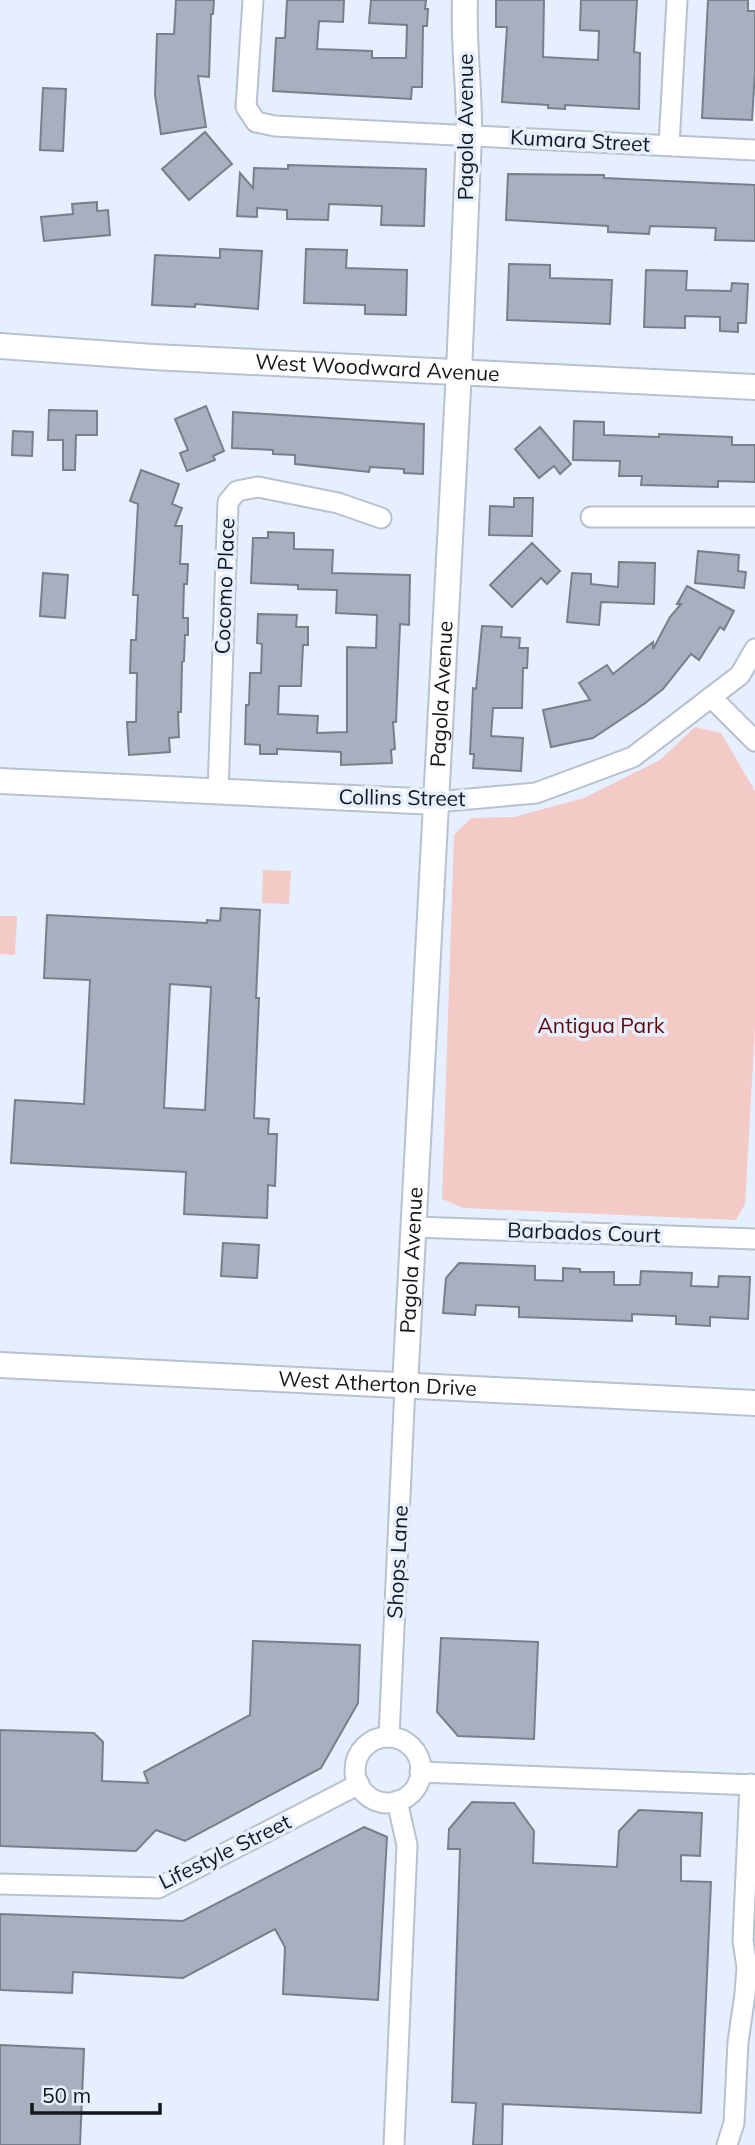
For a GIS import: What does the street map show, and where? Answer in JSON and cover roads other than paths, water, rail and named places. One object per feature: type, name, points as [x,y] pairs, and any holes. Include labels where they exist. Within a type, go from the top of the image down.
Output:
[{"type":"street","name":"Kumara Street","points":[[253,0],[246,107],[256,122],[275,126],[755,150]]},
{"type":"street","name":"Pagola Avenue","points":[[405,1386],[459,371],[470,98],[464,32],[466,0]]},
{"type":"street","points":[[669,145],[677,0]]},
{"type":"street","name":"West Woodward Avenue","points":[[0,346],[143,356],[755,387]]},
{"type":"street","name":"Cocomo Place","points":[[218,792],[228,502],[237,491],[258,486],[338,503],[381,518]]},
{"type":"street","points":[[591,517],[755,517]]},
{"type":"street","name":"Collins Street","points":[[0,781],[436,802],[536,793],[633,757],[740,675],[755,649]]},
{"type":"street","points":[[711,697],[755,741]]},
{"type":"street","name":"Barbados Court","points":[[414,1227],[755,1239]]},
{"type":"street","name":"West Atherton Drive","points":[[0,1365],[755,1402]]},
{"type":"street","name":"Shops Lane","points":[[389,1737],[405,1386]]},
{"type":"street","points":[[389,1737],[406,1743],[414,1750],[419,1759],[420,1772],[415,1788],[409,1795],[397,1801],[380,1802],[370,1797],[359,1784],[355,1770],[360,1751],[377,1738],[389,1737]]},
{"type":"street","points":[[420,1772],[753,1784],[743,1941],[747,1967],[738,2042],[734,2123],[727,2145]]},
{"type":"street","name":"Lifestyle Street","points":[[0,1884],[158,1888],[359,1784]]},
{"type":"street","points":[[394,2145],[407,1845],[397,1801]]},
{"type":"park label","name":"Antigua Park","points":[[601,1026]]}]
